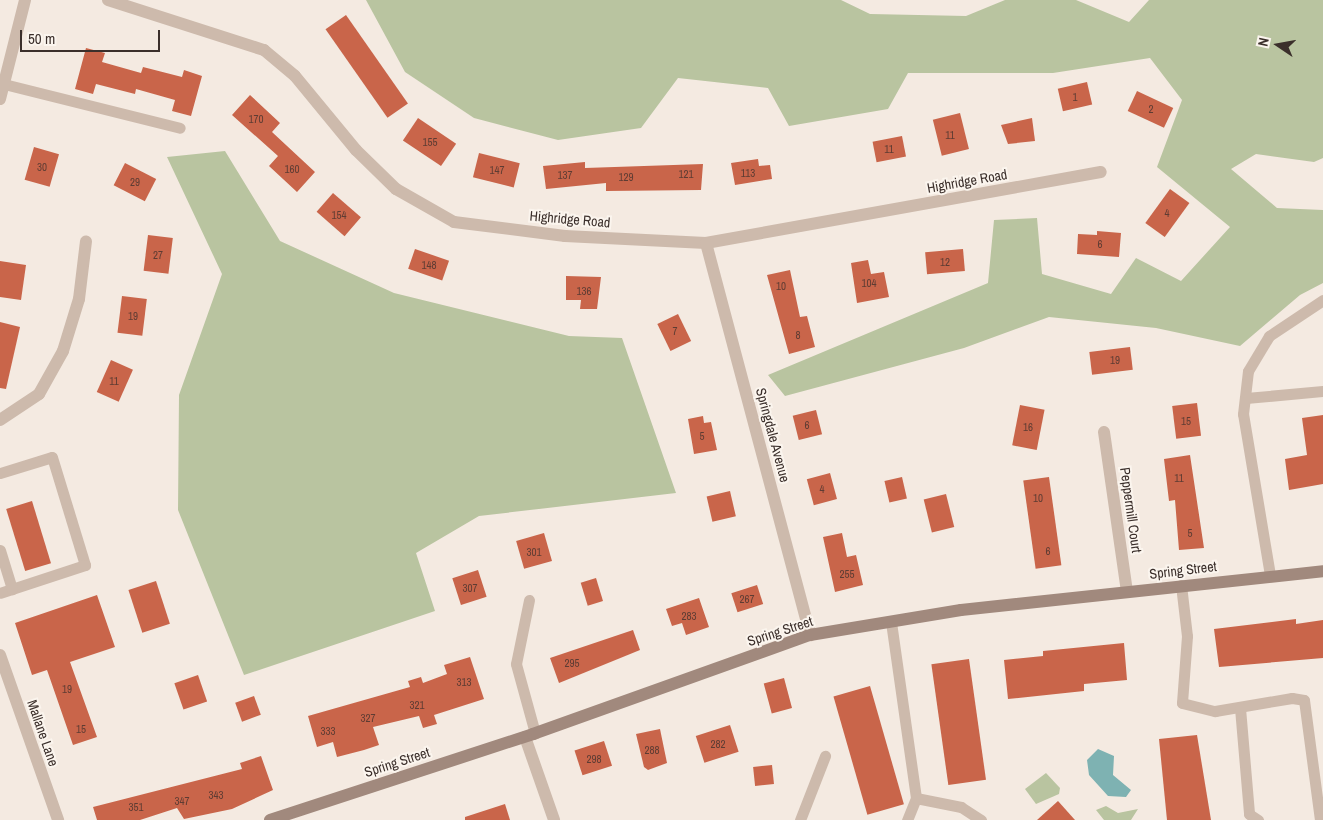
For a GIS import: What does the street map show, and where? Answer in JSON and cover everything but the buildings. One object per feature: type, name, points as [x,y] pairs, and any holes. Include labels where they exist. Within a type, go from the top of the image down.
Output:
[{"type":"main road","name":"Spring Street","points":[[270,820],[530,735],[810,635],[891,622],[1127,591],[1323,571]]},
{"type":"street","points":[[0,99],[25,0]]},
{"type":"street","name":"Highridge Road","points":[[108,0],[264,50],[295,76],[356,150],[396,189],[454,222],[565,236],[706,243],[1101,172]]},
{"type":"street","points":[[0,420],[39,394],[63,350],[79,299],[86,241]]},
{"type":"street","name":"Springdale Avenue","points":[[706,243],[810,635]]},
{"type":"street","name":"Peppermill Court","points":[[1104,432],[1127,591]]},
{"type":"street","name":"Mallane Lane","points":[[0,655],[58,820]]},
{"type":"street","points":[[530,735],[554,820]]},
{"type":"lane","points":[[4,84],[180,128]]},
{"type":"lane","points":[[1270,575],[1243,414],[1248,371],[1269,336],[1323,300]]},
{"type":"lane","points":[[1246,398],[1323,392]]},
{"type":"lane","points":[[0,473],[52,457],[85,565],[0,593]]},
{"type":"lane","points":[[0,550],[12,589]]},
{"type":"lane","points":[[1181,585],[1187,636],[1182,703],[1215,711],[1292,698],[1304,700],[1321,820]]},
{"type":"lane","points":[[529,600],[516,664],[530,735]]},
{"type":"lane","points":[[891,622],[916,798],[907,820]]},
{"type":"lane","points":[[1240,708],[1249,814],[1258,820]]},
{"type":"lane","points":[[800,820],[825,756]]},
{"type":"lane","points":[[916,798],[961,807],[980,820]]},
{"type":"green space","points":[[366,0],[841,0],[870,14],[966,16],[1005,0],[1076,0],[1129,22],[1149,0],[1323,0],[1323,158],[1314,162],[1256,154],[1231,169],[1277,208],[1323,210],[1323,283],[1300,295],[1240,346],[1156,328],[1049,317],[964,348],[785,396],[768,375],[988,283],[994,220],[1037,218],[1042,274],[1111,294],[1136,258],[1181,281],[1230,227],[1157,167],[1182,100],[1150,58],[1053,73],[908,73],[888,109],[789,126],[768,88],[678,78],[641,128],[558,140],[474,118],[405,72]]},
{"type":"green space","points":[[225,151],[280,241],[394,293],[569,336],[622,338],[676,493],[479,516],[416,553],[435,611],[244,675],[178,510],[179,395],[222,274],[167,157]]},
{"type":"green space","points":[[1046,773],[1060,788],[1059,794],[1036,804],[1025,789]]},
{"type":"green space","points":[[1106,806],[1118,813],[1138,809],[1131,820],[1104,820],[1096,810]]},
{"type":"water","points":[[1098,749],[1114,756],[1113,775],[1131,790],[1126,797],[1108,796],[1089,775],[1087,760]]}]
